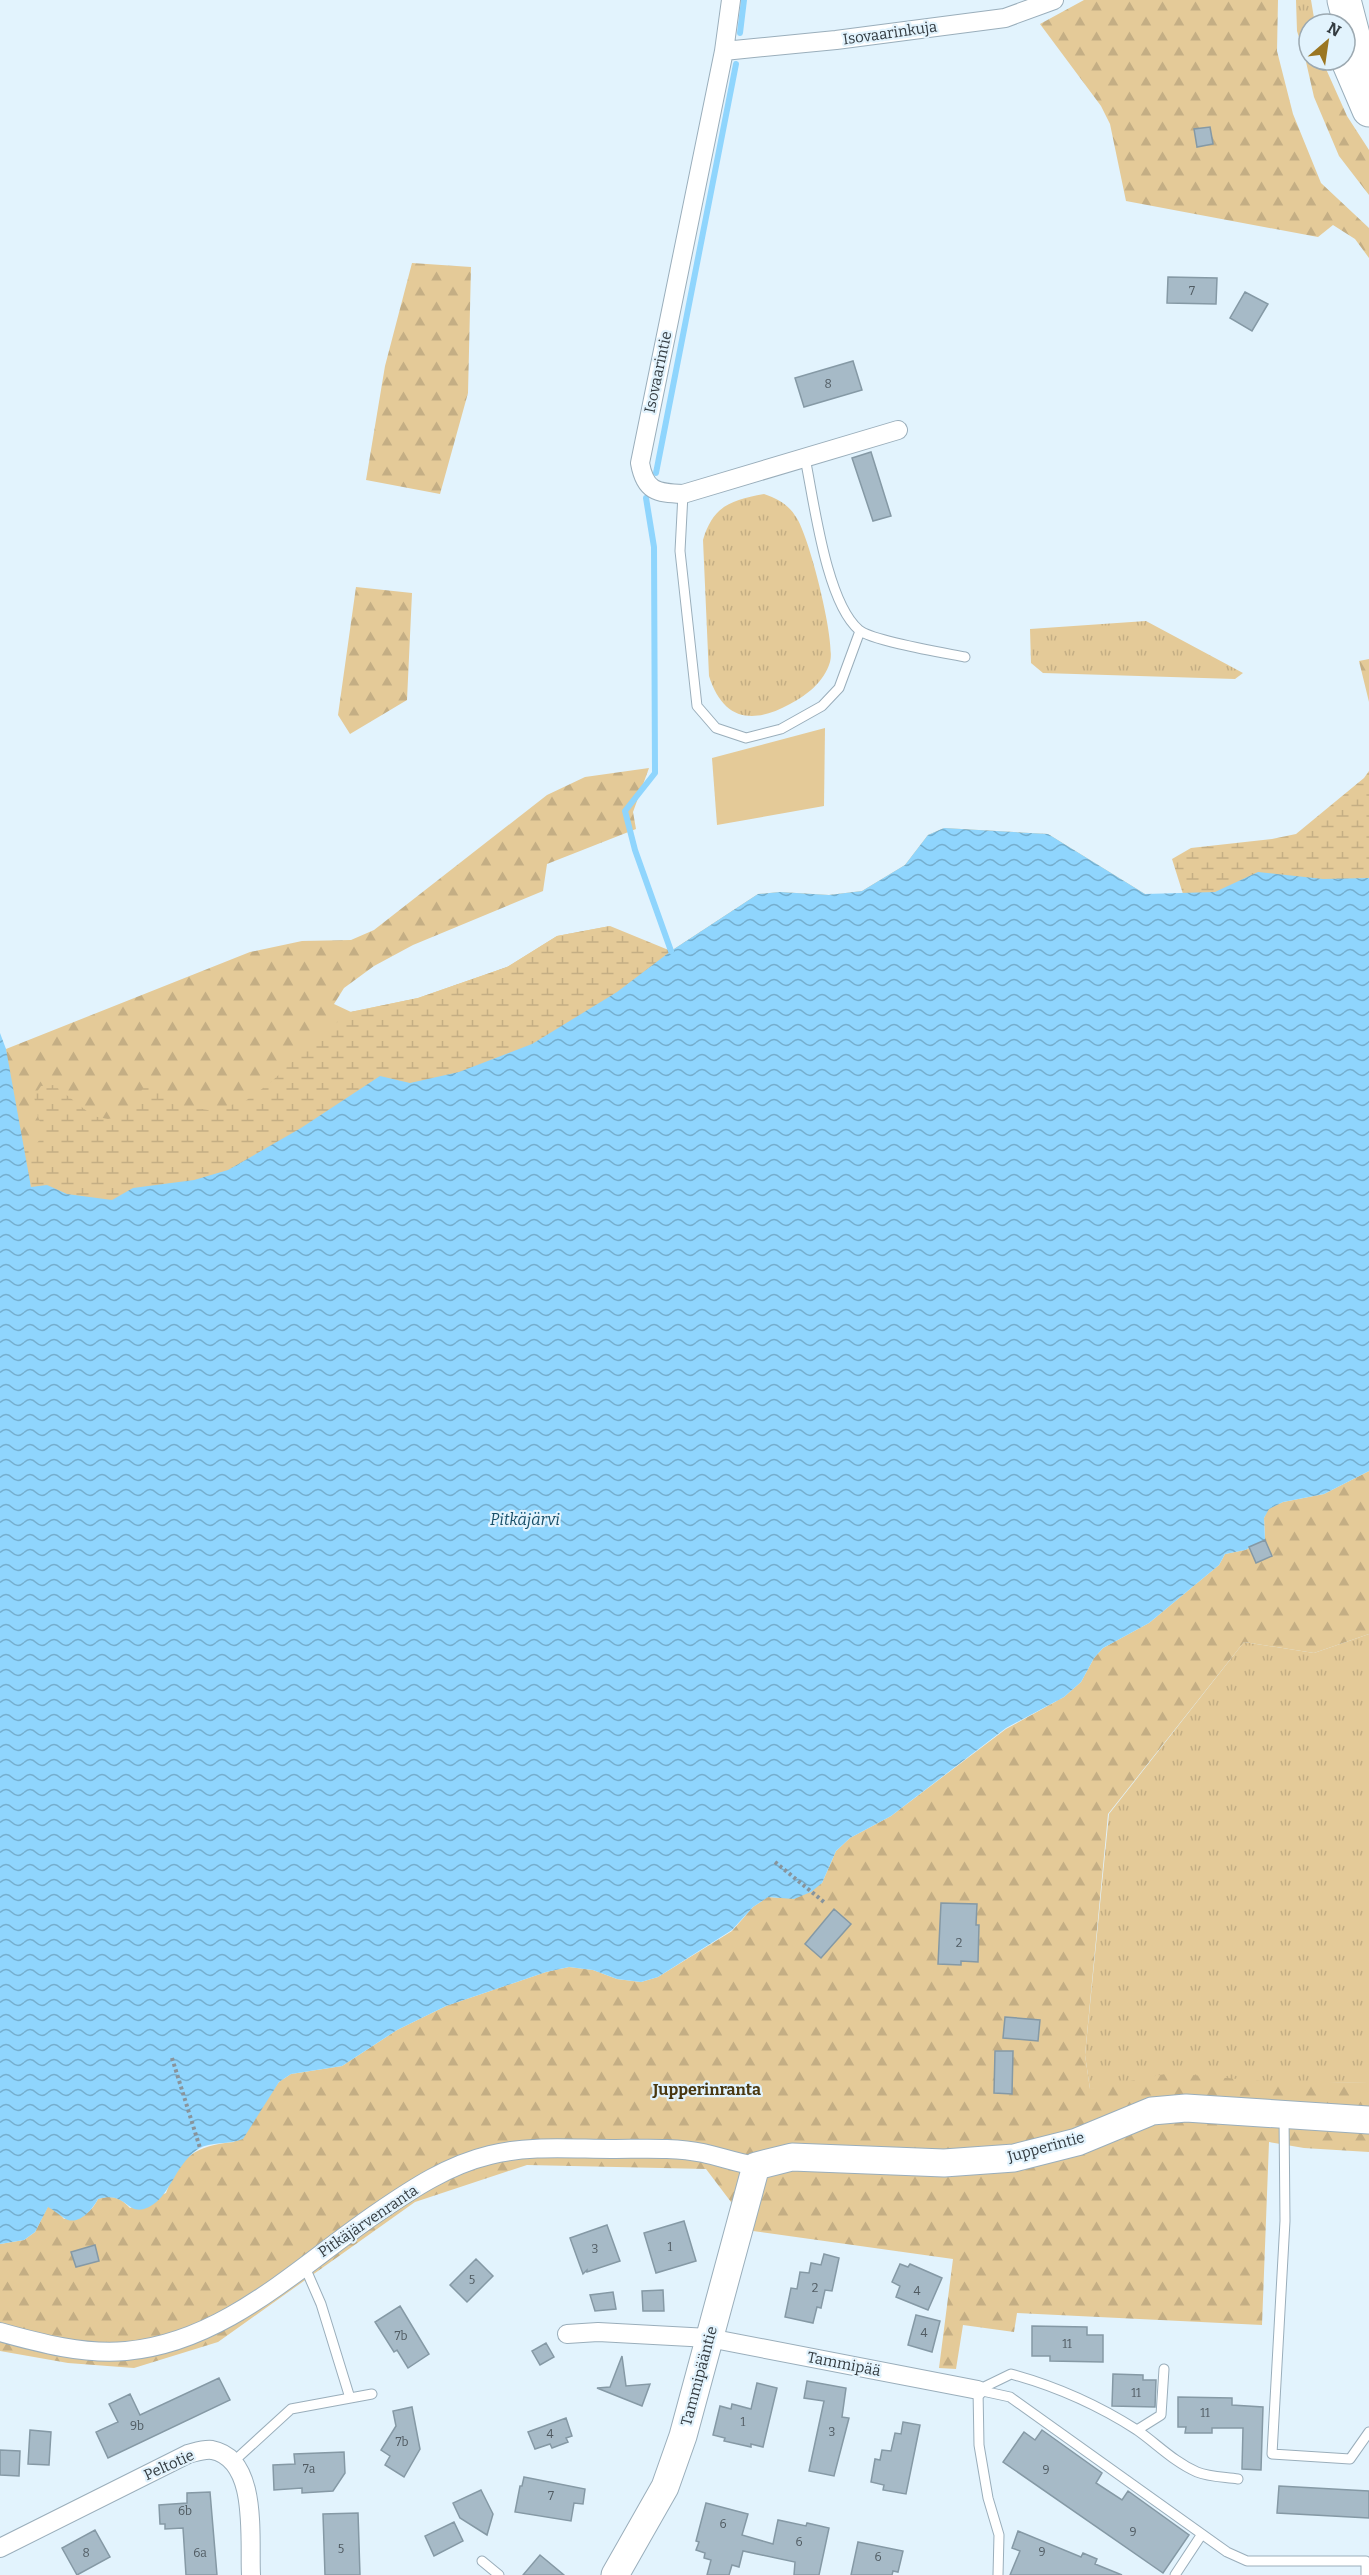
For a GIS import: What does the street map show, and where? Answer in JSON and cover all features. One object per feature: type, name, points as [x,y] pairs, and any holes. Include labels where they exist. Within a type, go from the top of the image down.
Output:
[{"type":"highway","points":[[1344,0],[1358,54],[1369,80]]},
{"type":"highway","points":[[1354,72],[1369,110]]},
{"type":"street","name":"Isovaarintie","points":[[731,0],[724,51],[640,463],[646,484],[661,492],[683,494],[898,430]]},
{"type":"street","name":"Isovaarinkuja","points":[[724,51],[836,40],[1005,18],[1054,0]]},
{"type":"street","name":"Jupperintie","points":[[756,2166],[792,2157],[944,2163],[1014,2158],[1077,2142],[1152,2111],[1186,2108],[1369,2120]]},
{"type":"street","name":"Pitkäjärvenranta","points":[[0,2332],[60,2346],[124,2352],[202,2332],[228,2319],[415,2188],[453,2167],[490,2155],[549,2149],[669,2149],[702,2153],[733,2163],[756,2166]]},
{"type":"street","name":"Tammipääntie","points":[[615,2575],[665,2487],[683,2436],[756,2166]]},
{"type":"street","name":"Tammipää","points":[[567,2334],[598,2332],[709,2338],[978,2390]]},
{"type":"street","name":"Peltotie","points":[[0,2548],[188,2454],[209,2450],[226,2455],[233,2462]]},
{"type":"street","points":[[233,2462],[240,2469],[247,2488],[251,2575]]},
{"type":"lane","points":[[805,458],[831,581],[842,610],[860,631],[905,645],[965,657]]},
{"type":"lane","points":[[683,494],[680,551],[697,706],[716,728],[746,738],[781,729],[822,706],[839,688],[860,631]]},
{"type":"lane","points":[[1284,2114],[1285,2222],[1272,2454],[1350,2458],[1369,2432]]},
{"type":"lane","points":[[304,2265],[321,2304],[350,2398]]},
{"type":"lane","points":[[1137,2430],[1161,2415],[1164,2369]]},
{"type":"lane","points":[[978,2390],[1011,2374],[1036,2381],[1090,2403],[1137,2430],[1168,2455],[1198,2473],[1238,2479]]},
{"type":"lane","points":[[978,2390],[1010,2397],[1227,2552],[1247,2561],[1365,2561],[1366,2575]]},
{"type":"lane","points":[[978,2390],[979,2445],[988,2498],[999,2535],[998,2575]]},
{"type":"lane","points":[[233,2462],[291,2409],[372,2394]]},
{"type":"lane","points":[[1175,2575],[1202,2534]]},
{"type":"lane","points":[[482,2561],[499,2575]]},
{"type":"path","points":[[775,1862],[824,1902]]},
{"type":"path","points":[[172,2058],[200,2148]]},
{"type":"green space","points":[[1084,0],[1278,0],[1277,51],[1293,114],[1321,183],[1369,228],[1369,258],[1355,239],[1333,225],[1318,237],[1126,201],[1110,124],[1101,106],[1040,24]]},
{"type":"green space","points":[[1296,0],[1311,0],[1313,12],[1297,12],[1297,31]]},
{"type":"green space","points":[[1308,72],[1327,72],[1347,116],[1369,150],[1369,195],[1339,156],[1314,97]]},
{"type":"green space","points":[[412,263],[471,267],[468,393],[440,494],[366,480],[385,366]]},
{"type":"green space","points":[[764,494],[778,500],[793,512],[808,544],[825,612],[831,651],[830,662],[824,676],[809,692],[776,711],[751,716],[731,710],[722,702],[709,676],[703,540],[712,519],[725,506]]},
{"type":"green space","points":[[356,587],[412,593],[407,700],[350,734],[338,715]]},
{"type":"green space","points":[[1146,621],[1243,673],[1235,679],[1043,673],[1031,663],[1030,629]]},
{"type":"green space","points":[[1369,659],[1369,702],[1359,661]]},
{"type":"green space","points":[[825,728],[824,806],[717,825],[712,758]]},
{"type":"green space","points":[[649,768],[633,812],[636,829],[547,864],[543,891],[413,945],[374,966],[344,988],[334,1004],[351,1012],[418,998],[507,967],[557,936],[610,926],[301,1128],[0,1147],[0,1045],[6,1049],[250,952],[302,941],[351,940],[374,930],[547,795],[585,777]]},
{"type":"green space","points":[[1369,771],[1369,1059],[0,1349],[0,1126],[14,1128],[24,1143],[36,1144],[45,1134],[38,1117],[34,1096],[41,1086],[54,1085],[93,1116],[108,1119],[125,1115],[144,1087],[152,1086],[172,1104],[208,1110],[244,1102],[270,1083],[314,1041],[350,1012],[418,998],[507,967],[557,936],[610,926],[671,951],[758,894],[780,892],[829,895],[862,891],[905,865],[928,835],[944,828],[1048,834],[1145,894],[1183,894],[1172,859],[1191,848],[1296,834],[1364,778]]},
{"type":"green space","points":[[1369,1471],[1369,1634],[1314,1653],[1244,1642],[1108,1814],[1085,2055],[1090,2089],[1170,2073],[1284,2083],[1369,2082],[1369,2152],[1304,2148],[1269,2142],[1262,2325],[1017,2313],[1014,2332],[963,2325],[956,2369],[939,2368],[953,2259],[753,2231],[706,2169],[527,2165],[415,2202],[218,2342],[134,2368],[68,2363],[0,2351],[0,2244],[24,2240],[35,2232],[48,2206],[64,2219],[85,2214],[92,2209],[98,2199],[115,2198],[130,2208],[166,2193],[177,2170],[191,2155],[209,2146],[234,2142],[279,2082],[291,2074],[342,2066],[397,2030],[446,2006],[546,1972],[569,1967],[593,1970],[617,1979],[641,1982],[658,1977],[732,1931],[753,1907],[768,1897],[780,1898],[822,1883],[836,1851],[850,1838],[891,1816],[1006,1729],[1064,1697],[1081,1682],[1094,1658],[1103,1648],[1149,1623],[1219,1565],[1225,1554],[1245,1550],[1265,1540],[1264,1518],[1268,1509],[1283,1502],[1324,1494]]},
{"type":"green space","points":[[1369,1634],[1369,2082],[1090,2089],[1085,2055],[1109,1814],[1244,1642],[1314,1653]]},
{"type":"water","name":"Pitkäjärvi","points":[[944,828],[1048,834],[1145,894],[1215,892],[1258,872],[1323,879],[1369,878],[1369,1471],[1324,1494],[1283,1502],[1269,1509],[1264,1518],[1265,1540],[1245,1550],[1225,1554],[1219,1565],[1149,1623],[1103,1648],[1094,1658],[1081,1682],[1064,1697],[1006,1728],[891,1816],[850,1838],[836,1851],[822,1883],[811,1892],[794,1899],[768,1897],[753,1907],[732,1930],[658,1977],[641,1982],[617,1979],[593,1970],[569,1967],[546,1972],[446,2006],[397,2030],[342,2066],[291,2074],[279,2082],[243,2139],[198,2149],[183,2164],[166,2191],[153,2205],[138,2210],[120,2200],[107,2197],[98,2199],[84,2216],[74,2220],[64,2218],[48,2207],[35,2232],[24,2240],[0,2244],[0,1033],[6,1049],[31,1187],[47,1185],[67,1194],[112,1200],[133,1188],[194,1180],[228,1170],[301,1128],[380,1076],[410,1083],[459,1072],[532,1044],[617,992],[671,951],[758,894],[780,892],[829,895],[862,891],[905,865],[928,835]]},
{"type":"building","points":[[1210,127],[1213,144],[1197,147],[1194,129]]},
{"type":"building","points":[[1168,277],[1217,278],[1216,304],[1167,303]]},
{"type":"building","points":[[1245,292],[1268,304],[1252,331],[1230,318]]},
{"type":"building","points":[[853,361],[862,390],[804,407],[795,378]]},
{"type":"building","points":[[871,452],[891,516],[873,521],[852,458]]},
{"type":"building","points":[[1265,1540],[1272,1556],[1256,1563],[1249,1547]]},
{"type":"building","points":[[941,1903],[977,1904],[978,1962],[961,1961],[961,1965],[938,1964]]},
{"type":"building","points":[[834,1909],[851,1924],[821,1958],[805,1944]]},
{"type":"building","points":[[1005,2017],[1040,2020],[1038,2041],[1003,2038]]},
{"type":"building","points":[[995,2051],[1013,2051],[1012,2094],[994,2093]]},
{"type":"building","points":[[684,2221],[696,2261],[656,2273],[644,2233]]},
{"type":"building","points":[[607,2225],[620,2261],[587,2272],[587,2270],[583,2274],[570,2238]]},
{"type":"building","points":[[95,2245],[99,2261],[76,2267],[71,2252]]},
{"type":"building","points":[[824,2254],[839,2258],[832,2291],[825,2290],[821,2308],[817,2307],[813,2323],[785,2317],[791,2288],[797,2289],[800,2272],[809,2273],[811,2263],[821,2265]]},
{"type":"building","points":[[476,2259],[493,2276],[467,2302],[450,2285]]},
{"type":"building","points":[[900,2264],[908,2267],[910,2264],[942,2278],[928,2310],[896,2297],[900,2286],[892,2282]]},
{"type":"building","points":[[663,2290],[664,2311],[643,2311],[642,2291]]},
{"type":"building","points":[[613,2292],[616,2309],[595,2311],[590,2295]]},
{"type":"building","points":[[400,2306],[429,2354],[408,2368],[397,2350],[394,2352],[375,2322]]},
{"type":"building","points":[[916,2315],[940,2321],[932,2352],[908,2345]]},
{"type":"building","points":[[1032,2326],[1087,2327],[1087,2335],[1103,2335],[1103,2362],[1050,2361],[1050,2356],[1032,2356]]},
{"type":"building","points":[[546,2343],[554,2357],[540,2365],[532,2351]]},
{"type":"building","points":[[622,2356],[626,2386],[650,2384],[642,2406],[597,2388],[610,2387]]},
{"type":"building","points":[[1113,2374],[1143,2375],[1143,2380],[1156,2380],[1155,2407],[1112,2406]]},
{"type":"building","points":[[219,2378],[230,2400],[108,2458],[96,2432],[118,2422],[109,2404],[130,2394],[140,2415]]},
{"type":"building","points":[[807,2381],[846,2388],[842,2417],[849,2418],[834,2476],[809,2471],[824,2401],[804,2398]]},
{"type":"building","points":[[757,2383],[777,2388],[763,2447],[751,2444],[751,2447],[724,2441],[725,2438],[713,2435],[720,2406],[731,2409],[732,2404],[751,2409]]},
{"type":"building","points":[[1178,2397],[1232,2398],[1232,2405],[1263,2407],[1261,2470],[1242,2469],[1243,2428],[1212,2428],[1212,2433],[1185,2433],[1186,2427],[1178,2427]]},
{"type":"building","points":[[412,2407],[420,2449],[404,2477],[385,2465],[390,2456],[381,2450],[396,2426],[393,2411]]},
{"type":"building","points":[[566,2418],[572,2436],[566,2438],[568,2442],[552,2448],[550,2444],[535,2449],[528,2432]]},
{"type":"building","points":[[903,2422],[920,2425],[906,2494],[883,2490],[884,2485],[871,2482],[875,2459],[880,2460],[882,2450],[891,2451],[895,2433],[901,2434]]},
{"type":"building","points":[[30,2430],[51,2432],[49,2465],[28,2464]]},
{"type":"building","points":[[1042,2430],[1102,2473],[1096,2483],[1122,2500],[1128,2491],[1189,2535],[1163,2573],[1003,2462],[1024,2432],[1035,2440]]},
{"type":"building","points":[[0,2450],[20,2451],[19,2476],[0,2475]]},
{"type":"building","points":[[344,2452],[345,2473],[333,2491],[302,2493],[302,2488],[274,2490],[273,2465],[295,2464],[294,2454]]},
{"type":"building","points":[[524,2477],[585,2489],[583,2504],[574,2503],[571,2521],[515,2512]]},
{"type":"building","points":[[1279,2486],[1369,2491],[1369,2518],[1277,2513]]},
{"type":"building","points":[[481,2490],[493,2514],[487,2535],[460,2518],[453,2503]]},
{"type":"building","points":[[210,2492],[217,2575],[186,2575],[183,2528],[165,2529],[165,2524],[160,2524],[159,2505],[187,2503],[187,2493]]},
{"type":"building","points":[[706,2503],[748,2514],[742,2535],[773,2544],[778,2520],[829,2528],[819,2575],[794,2575],[795,2562],[743,2551],[739,2567],[732,2565],[729,2575],[707,2575],[711,2560],[704,2558],[705,2553],[696,2550],[699,2542],[696,2541]]},
{"type":"building","points":[[358,2513],[360,2575],[325,2575],[323,2514]]},
{"type":"building","points":[[454,2522],[463,2541],[434,2556],[425,2536]]},
{"type":"building","points":[[95,2530],[110,2557],[77,2575],[62,2548]]},
{"type":"building","points":[[1018,2531],[1081,2557],[1083,2553],[1097,2559],[1095,2564],[1122,2575],[1010,2575],[1020,2551],[1012,2548]]},
{"type":"building","points":[[858,2542],[903,2551],[898,2572],[893,2571],[892,2575],[851,2575]]},
{"type":"building","points":[[540,2555],[564,2575],[523,2575]]},
{"type":"waterway","points":[[740,33],[744,0]]},
{"type":"waterway","points":[[656,473],[736,64]]},
{"type":"waterway","points":[[646,498],[654,547],[655,773],[625,811],[635,850],[671,951]]},
{"type":"district","name":"Jupperinranta","points":[[707,2089]]}]
